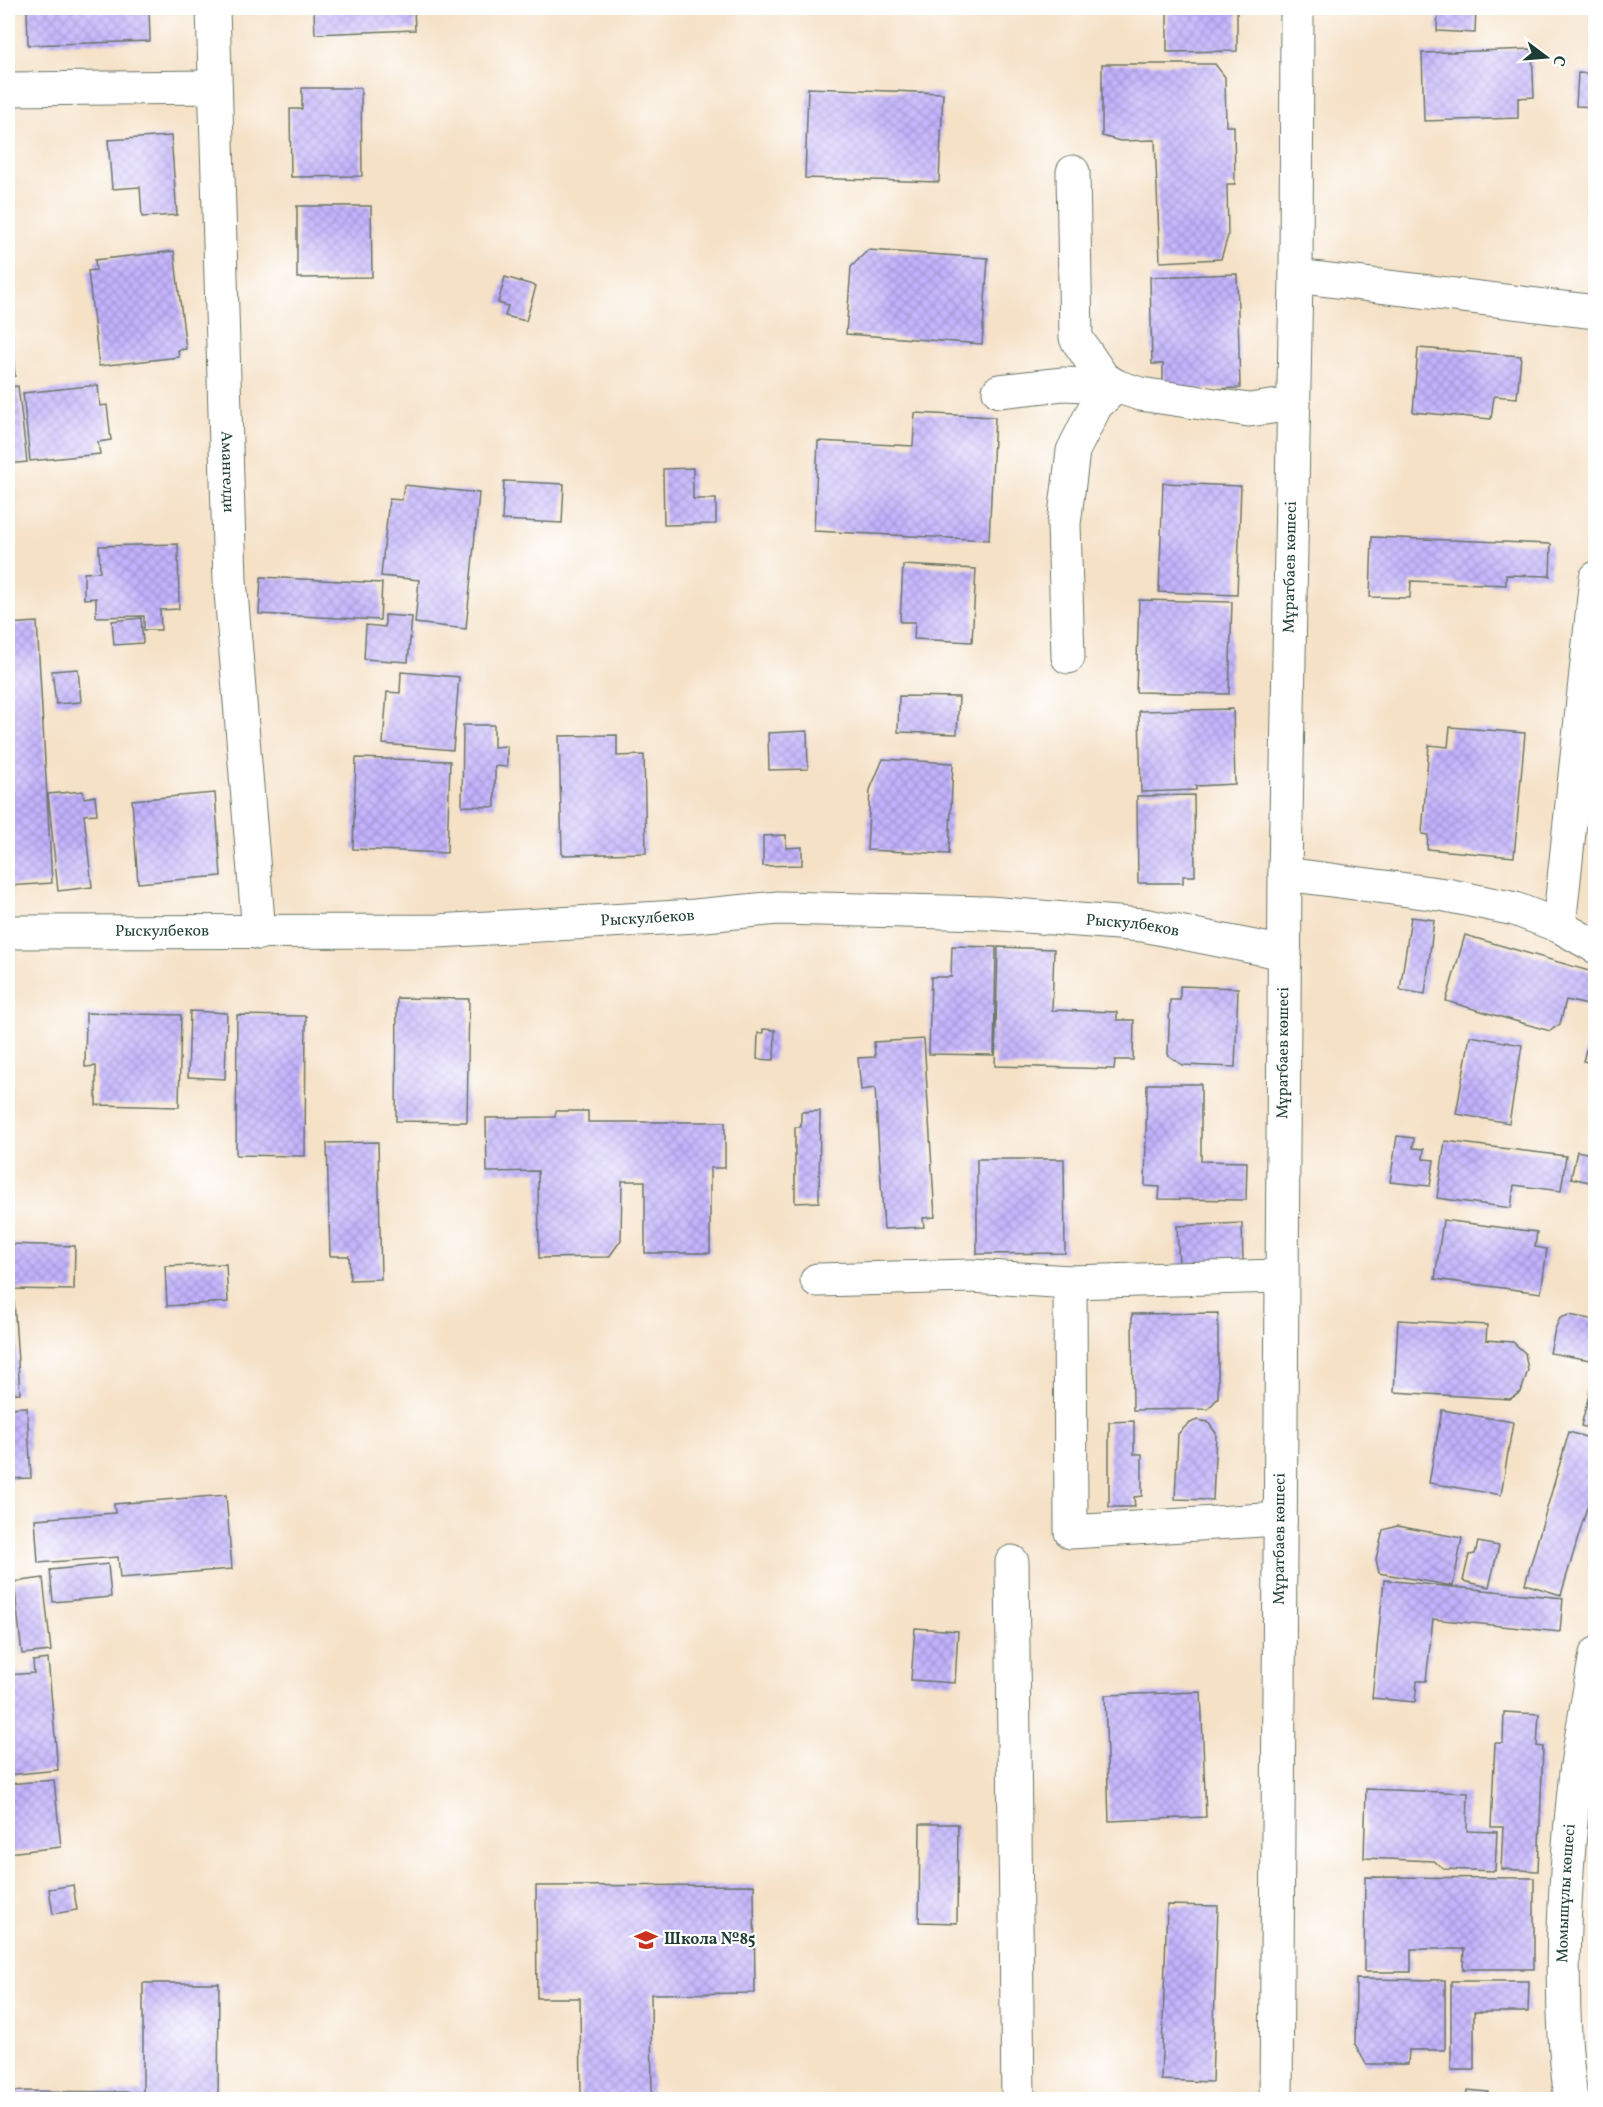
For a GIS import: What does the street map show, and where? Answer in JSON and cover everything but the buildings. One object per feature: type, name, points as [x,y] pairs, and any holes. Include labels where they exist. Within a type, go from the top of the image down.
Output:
[{"type":"street","name":"Амангелди","points":[[213,8],[230,580],[259,933]]},
{"type":"street","name":"Мұратбаев көшесі","points":[[1276,2100],[1284,874],[1296,276],[1297,8]]},
{"type":"street","points":[[8,89],[215,87]]},
{"type":"street","points":[[1073,172],[1076,338],[1103,378],[1116,386],[1140,394],[1249,410],[1294,404]]},
{"type":"street","points":[[1296,276],[1596,312]]},
{"type":"street","points":[[999,391],[1063,384],[1116,386]]},
{"type":"street","points":[[1068,657],[1064,524],[1073,451],[1096,405],[1116,386]]},
{"type":"street","points":[[1559,926],[1586,759],[1596,578]]},
{"type":"street","points":[[1284,874],[1446,895],[1515,909],[1559,926],[1596,947]]},
{"type":"street","name":"Рыскулбеков","points":[[8,932],[438,931],[695,916],[778,908],[988,913],[1143,925],[1285,953]]},
{"type":"street","points":[[817,1280],[971,1276],[1070,1282],[1282,1276]]},
{"type":"street","points":[[1070,1282],[1071,1532],[1280,1519]]},
{"type":"street","points":[[1012,1562],[1018,2100]]},
{"type":"street","name":"Момышұлы көшесі","points":[[1571,2100],[1566,2059],[1563,1924],[1575,1779],[1596,1654]]},
{"type":"place","name":"Школа №85","points":[[646,1940]]}]
